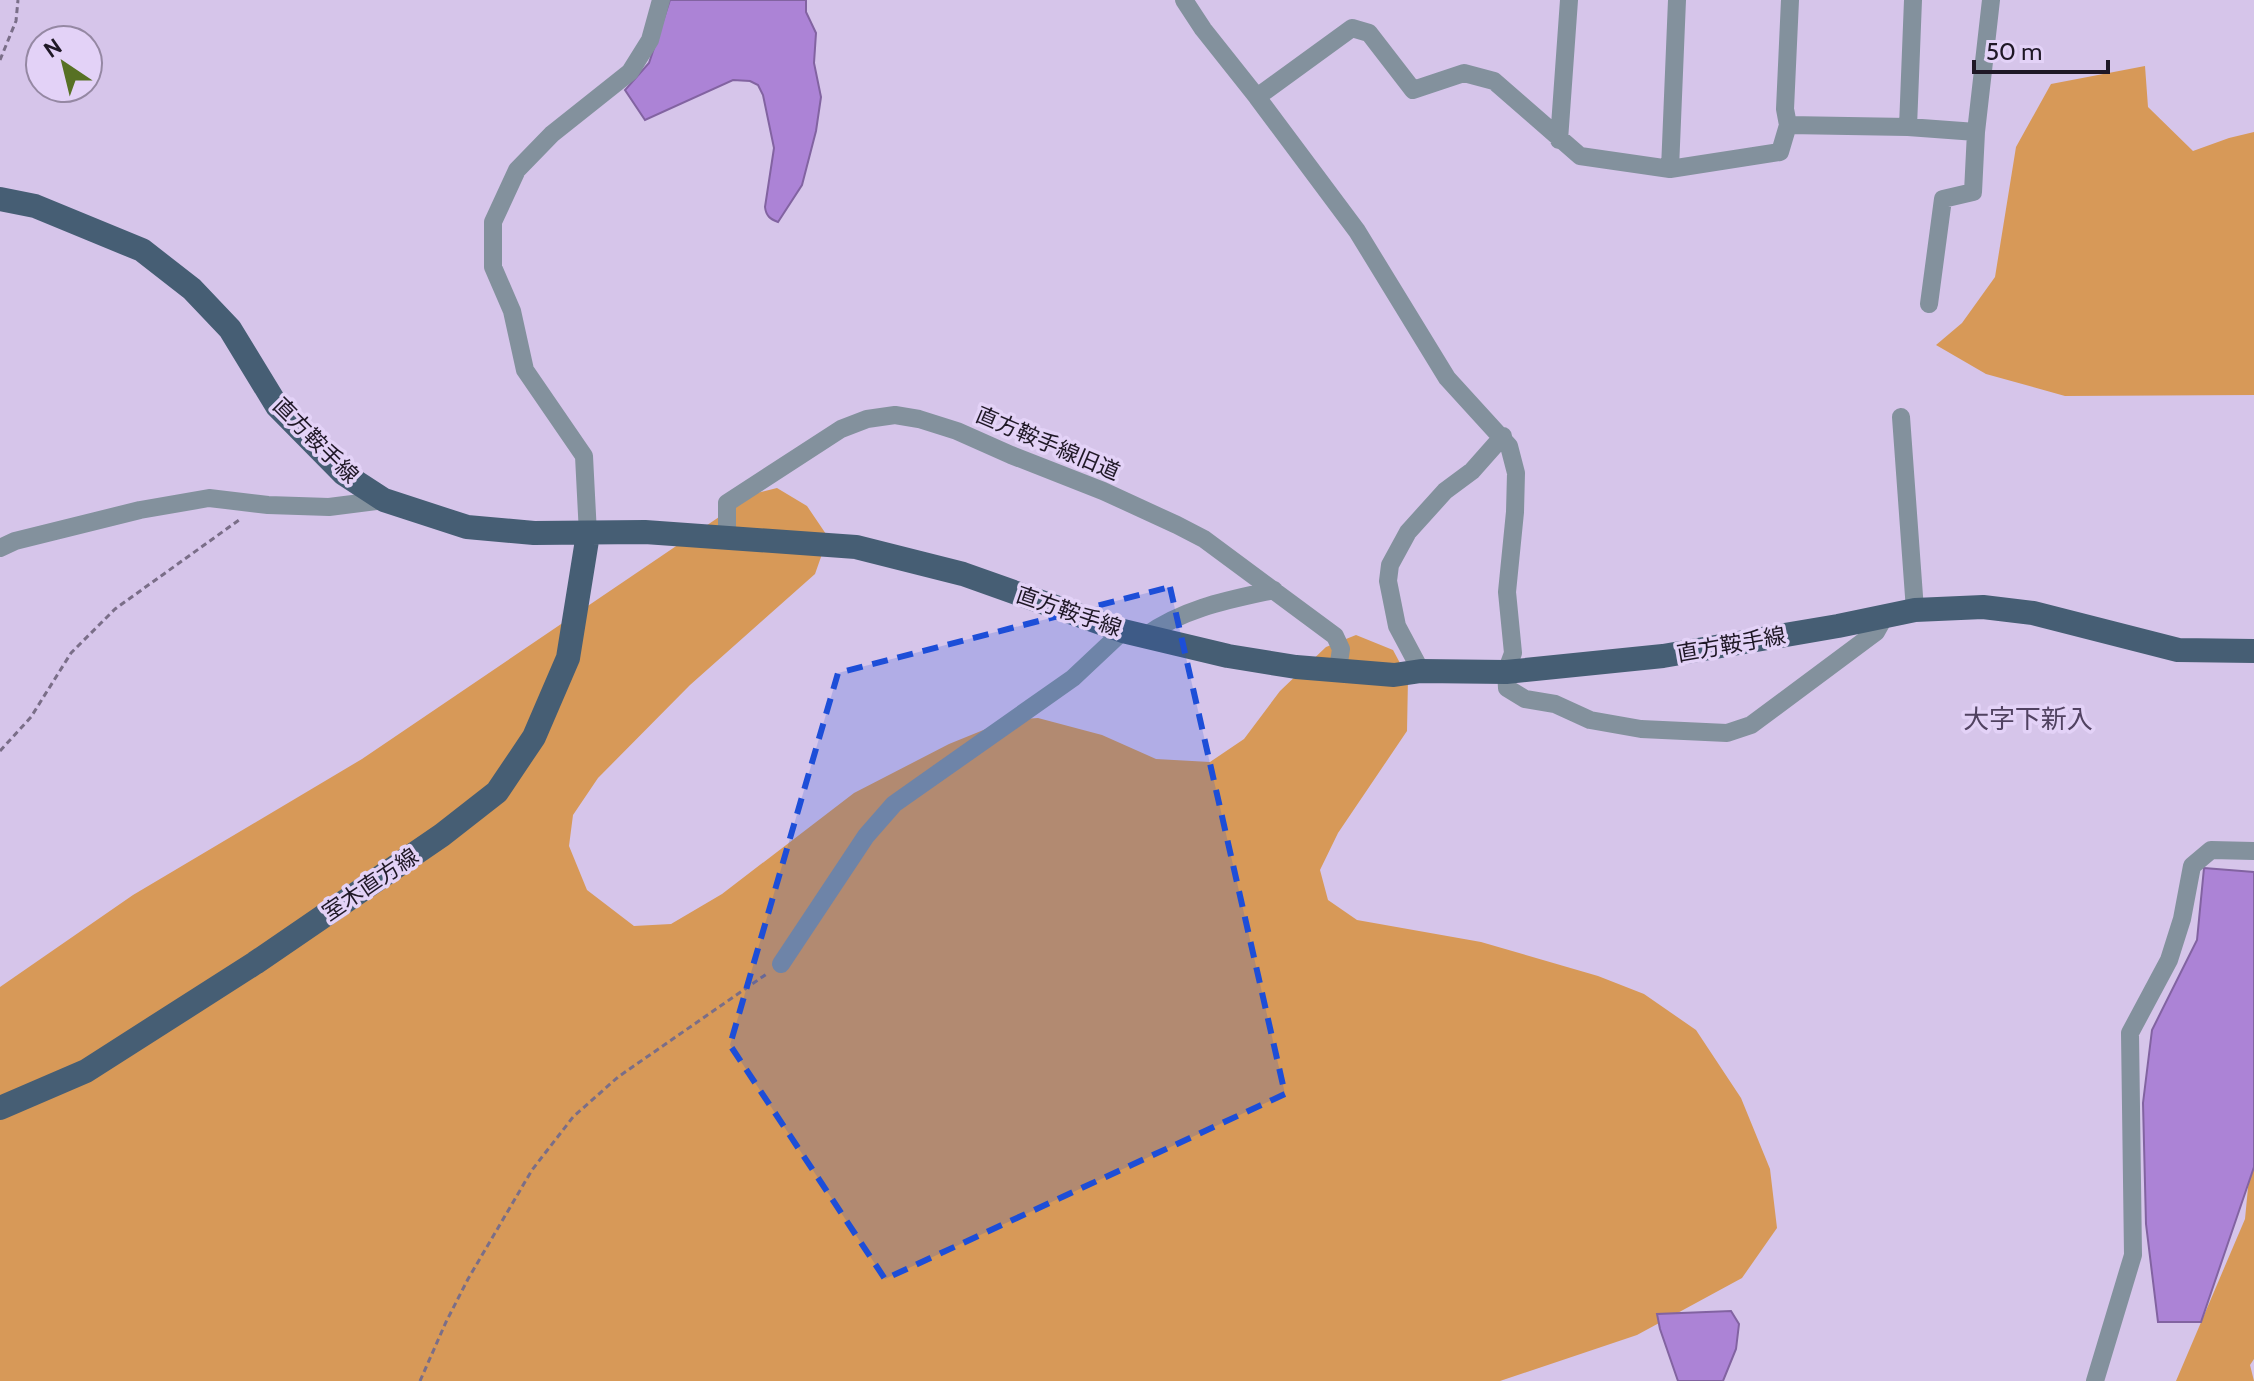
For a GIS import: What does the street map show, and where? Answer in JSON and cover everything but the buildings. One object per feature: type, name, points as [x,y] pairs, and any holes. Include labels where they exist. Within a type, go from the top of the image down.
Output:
[{"type":"main road","name":"直方鞍手線","points":[[0,199],[35,206],[142,250],[192,289],[230,329],[277,406],[344,474],[384,500],[467,527],[534,533],[645,532],[856,547],[963,574],[1134,634],[1228,656],[1296,667],[1394,675],[1421,671],[1506,672],[1663,656],[1915,610],[1983,607],[2033,613],[2178,650],[2254,651]]},
{"type":"main road","name":"室木直方線","points":[[0,1108],[86,1071],[255,963],[442,835],[497,792],[534,737],[568,658],[588,534]]},
{"type":"street","points":[[588,534],[584,456],[525,370],[512,311],[493,267],[493,222],[517,170],[552,134],[630,72],[650,40],[661,0]]},
{"type":"street","points":[[1184,0],[1357,231],[1447,378],[1509,446],[1516,473],[1507,592],[1513,653],[1506,672],[1507,688],[1525,699],[1555,704],[1590,720],[1641,729],[1727,733],[1751,725],[1876,632],[1885,616]]},
{"type":"street","points":[[1559,140],[1569,0]]},
{"type":"street","points":[[1670,169],[1677,0]]},
{"type":"street","points":[[1257,97],[1352,28],[1369,33],[1413,90],[1464,73],[1494,81],[1580,156],[1670,169],[1780,152],[1788,125],[1785,109],[1790,0]]},
{"type":"street","points":[[1908,127],[1913,0]]},
{"type":"street","points":[[1929,304],[1943,199],[1973,192],[1976,132],[1991,0]]},
{"type":"street","points":[[1788,125],[1908,127],[1976,132]]},
{"type":"street","name":"直方鞍手線旧道","points":[[727,538],[727,503],[841,429],[867,419],[895,415],[919,419],[957,431],[1103,491],[1204,539],[1335,636],[1341,649],[1338,669]]},
{"type":"street","points":[[1901,417],[1915,610]]},
{"type":"street","points":[[1421,671],[1397,626],[1388,581],[1390,565],[1408,532],[1445,491],[1472,471],[1503,436]]},
{"type":"street","points":[[0,548],[15,541],[140,510],[209,498],[329,507],[384,500]]},
{"type":"street","points":[[781,964],[866,836],[894,804],[1134,634],[1203,606],[1274,590]]},
{"type":"street","points":[[2095,1381],[2133,1255],[2130,1033],[2169,960],[2182,919],[2192,866],[2211,850],[2254,851]]},
{"type":"path","points":[[0,60],[16,21],[18,0]]},
{"type":"path","points":[[0,751],[31,717],[71,653],[115,609],[262,504]]},
{"type":"path","points":[[420,1381],[468,1279],[532,1170],[573,1117],[618,1077],[781,964]]},
{"type":"highlighted area","points":[[1170,587],[1285,1094],[885,1279],[730,1045],[838,673]]},
{"type":"shaded area","points":[[670,0],[806,0],[806,12],[816,33],[814,63],[821,97],[802,185],[778,222],[769,217],[765,207],[774,148],[758,85],[733,80],[645,120],[625,90],[649,63]]},
{"type":"shaded area","points":[[2145,66],[2148,107],[2193,151],[2254,132],[2254,395],[2065,396],[1986,374],[1936,345],[1962,323],[1995,277],[2016,147],[2051,84]]},
{"type":"shaded area","points":[[777,488],[807,506],[828,537],[815,574],[690,685],[598,778],[573,815],[569,846],[587,890],[634,926],[671,924],[722,894],[854,793],[949,744],[1008,720],[1038,718],[1102,735],[1156,759],[1210,762],[1244,739],[1280,691],[1326,647],[1356,635],[1393,650],[1408,678],[1407,731],[1338,833],[1320,870],[1328,900],[1357,920],[1481,942],[1598,976],[1644,994],[1696,1030],[1741,1098],[1770,1169],[1777,1228],[1742,1278],[1637,1335],[1500,1381],[0,1381],[0,987],[133,895],[362,759],[753,494]]},
{"type":"shaded area","points":[[2204,868],[2254,872],[2254,1167],[2201,1322],[2158,1322],[2146,1224],[2143,1103],[2152,1030],[2197,940]]},
{"type":"shaded area","points":[[2254,1125],[2254,1359],[2250,1365],[2254,1381],[2176,1381],[2245,1219]]},
{"type":"shaded area","points":[[1731,1311],[1739,1324],[1736,1349],[1723,1381],[1678,1381],[1657,1314]]},
{"type":"district","name":"大字下新入","points":[[2028,719]]}]
